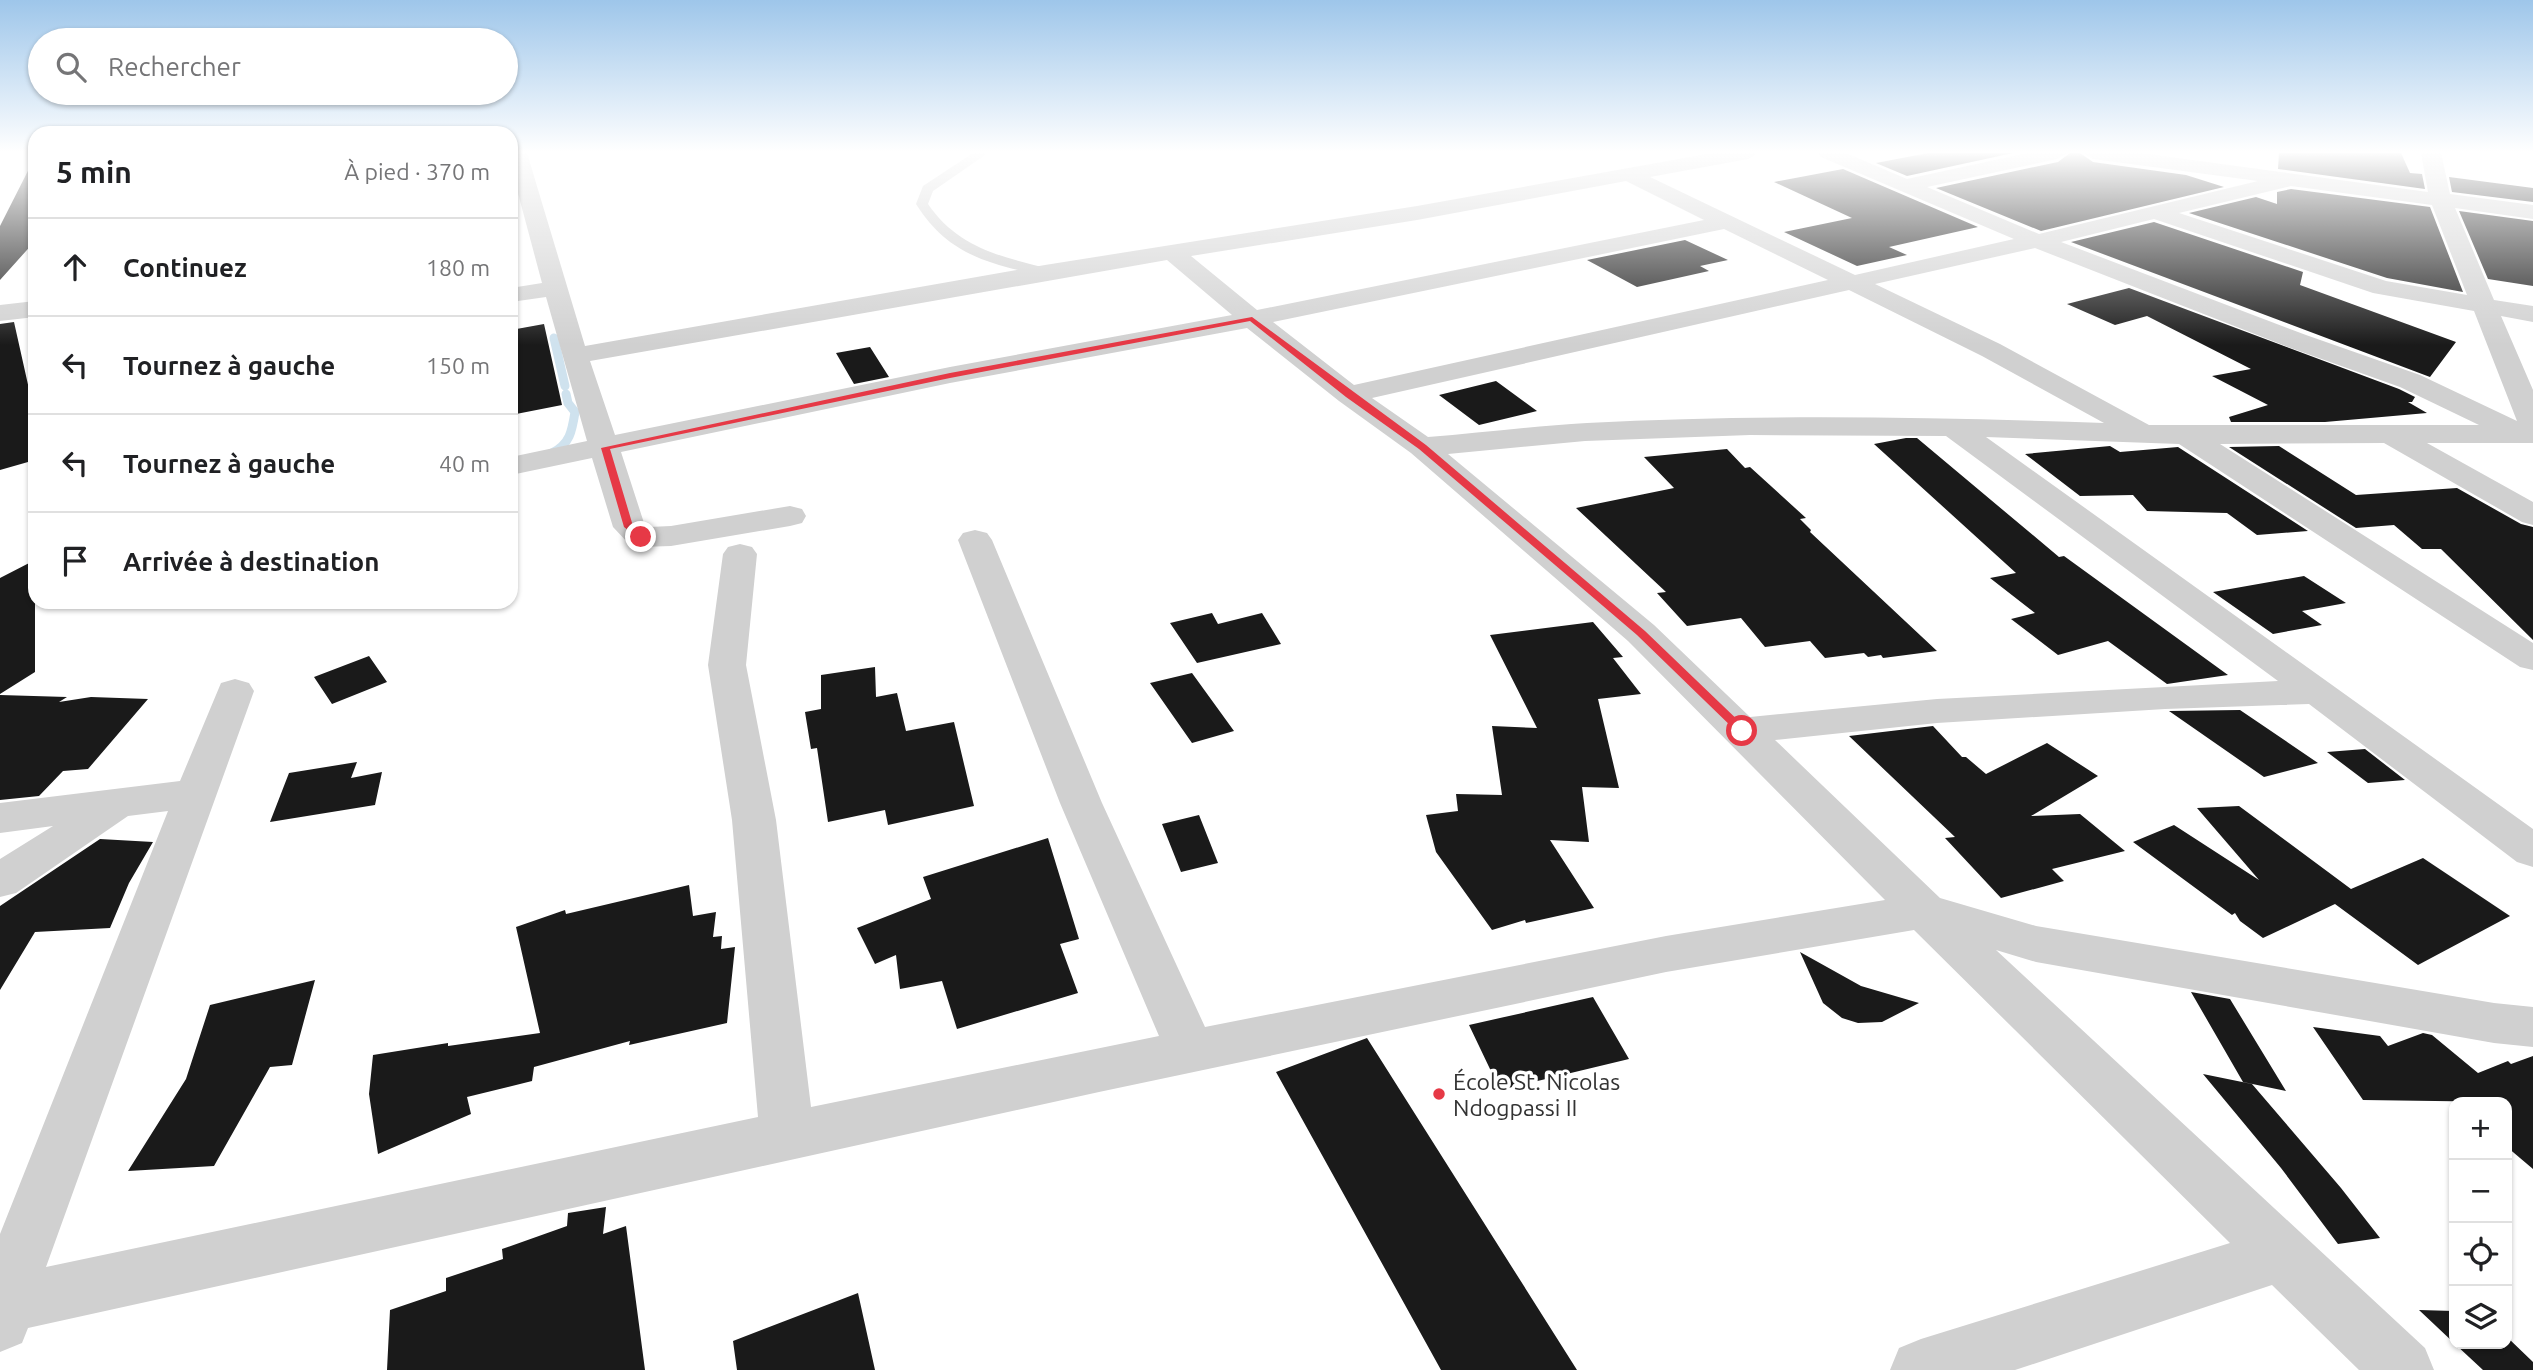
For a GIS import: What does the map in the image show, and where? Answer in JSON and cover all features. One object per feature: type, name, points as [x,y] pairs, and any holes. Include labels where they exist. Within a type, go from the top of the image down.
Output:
[{"type":"street","points":[[536,217],[575,356],[629,527],[641,537],[671,536],[790,516]]},
{"type":"street","points":[[575,356],[1045,272],[1381,217]]},
{"type":"street","points":[[1715,217],[1991,350],[2145,434]]},
{"type":"street","points":[[1981,217],[2297,341],[2410,381],[2529,431]]},
{"type":"street","points":[[1349,395],[2140,217]]},
{"type":"street","points":[[2169,217],[2382,288],[2533,314]]},
{"type":"street","points":[[2447,217],[2486,306],[2529,431]]},
{"type":"street","points":[[518,465],[950,375],[1252,319],[1725,222]]},
{"type":"street","points":[[1172,252],[1349,395],[1422,447],[1641,633],[1924,911],[2403,1370]]},
{"type":"street","points":[[518,294],[557,288]]},
{"type":"street","points":[[0,313],[28,310]]},
{"type":"street","points":[[1422,447],[1585,432],[1680,427],[1954,427],[2186,435],[2393,436],[2529,431]]},
{"type":"street","points":[[1954,427],[2314,692],[2530,846]]},
{"type":"street","points":[[2186,435],[2528,653]]},
{"type":"street","points":[[2393,436],[2533,515]]},
{"type":"street","points":[[975,540],[1081,803],[1191,1052]]},
{"type":"street","points":[[740,554],[727,665],[754,820],[787,1135]]},
{"type":"street","points":[[1,1314],[235,691]]},
{"type":"street","points":[[1742,731],[1937,711],[2165,697],[2314,692]]},
{"type":"street","points":[[0,818],[197,793]]},
{"type":"street","points":[[0,881],[117,805]]},
{"type":"street","points":[[1,1314],[787,1135],[1666,954],[1924,911],[2036,944],[2494,1023],[2533,1027]]},
{"type":"street","points":[[1921,1370],[2281,1254]]},
{"type":"lane","points":[[929,217],[947,236],[975,254],[996,262],[1045,272]]},
{"type":"building","points":[[5,217],[28,217],[28,249],[0,280],[0,226]]},
{"type":"building","points":[[1850,217],[1955,217],[1978,227],[1889,247],[1907,255],[1857,266],[1784,232],[1852,218]]},
{"type":"building","points":[[2007,217],[2100,217],[2041,231]]},
{"type":"building","points":[[2201,217],[2434,217],[2463,292],[2387,278]]},
{"type":"building","points":[[2462,217],[2503,217],[2533,221],[2533,286],[2488,279]]},
{"type":"building","points":[[2154,222],[2303,272],[2300,285],[2456,342],[2430,377],[2071,242]]},
{"type":"building","points":[[1685,240],[1728,260],[1700,266],[1709,271],[1637,287],[1587,260]]},
{"type":"building","points":[[2129,288],[2399,389],[2415,397],[2412,402],[2408,402],[2427,413],[2325,422],[2231,422],[2229,417],[2268,405],[2212,376],[2251,369],[2147,316],[2115,325],[2067,304]]},
{"type":"building","points":[[14,322],[28,385],[28,462],[0,470],[0,324]]},
{"type":"building","points":[[544,324],[562,405],[518,414],[518,329]]},
{"type":"building","points":[[870,347],[889,377],[854,384],[836,353]]},
{"type":"building","points":[[1496,381],[1537,411],[1479,425],[1439,395]]},
{"type":"building","points":[[1917,438],[2059,557],[2064,556],[2228,675],[2167,684],[2108,641],[2058,655],[2011,619],[2035,613],[1990,578],[2016,573],[1874,444]]},
{"type":"building","points":[[2110,446],[2120,452],[2178,447],[2308,531],[2257,535],[2227,513],[2147,511],[2133,495],[2080,496],[2025,454]]},
{"type":"building","points":[[2279,446],[2356,495],[2457,488],[2521,524],[2533,527],[2533,640],[2441,549],[2422,549],[2394,525],[2356,528],[2229,447]]},
{"type":"building","points":[[1727,449],[1745,468],[1750,467],[1806,518],[1800,519],[1810,532],[1937,651],[1883,658],[1881,655],[1868,657],[1864,653],[1825,658],[1810,641],[1765,647],[1741,618],[1687,626],[1657,593],[1666,592],[1576,508],[1674,488],[1644,457]]},
{"type":"building","points":[[28,564],[28,609],[35,609],[35,672],[0,694],[0,578]]},
{"type":"building","points":[[2304,576],[2346,603],[2302,611],[2322,625],[2273,634],[2213,592]]},
{"type":"building","points":[[1212,613],[1218,624],[1262,613],[1281,644],[1197,663],[1170,623]]},
{"type":"building","points":[[1593,622],[1623,657],[1613,658],[1641,694],[1598,699],[1619,788],[1582,787],[1589,842],[1550,840],[1594,908],[1526,923],[1525,920],[1492,930],[1436,852],[1426,815],[1458,811],[1456,794],[1502,795],[1492,726],[1537,728],[1490,635]]},
{"type":"building","points":[[369,656],[387,682],[332,704],[314,677]]},
{"type":"building","points":[[875,667],[876,697],[897,693],[906,731],[954,722],[974,806],[888,825],[885,810],[828,822],[817,748],[811,749],[805,712],[821,709],[821,675]]},
{"type":"building","points":[[1192,673],[1234,731],[1192,743],[1150,683]]},
{"type":"building","points":[[0,695],[67,697],[59,702],[91,697],[148,699],[88,769],[63,771],[39,796],[0,800]]},
{"type":"building","points":[[2240,710],[2318,763],[2264,777],[2169,711]]},
{"type":"building","points":[[1933,726],[1962,757],[1966,757],[1986,774],[2047,743],[2098,776],[2031,816],[2080,814],[2125,851],[2052,869],[2064,881],[2001,898],[1945,838],[1955,837],[1849,736]]},
{"type":"building","points":[[2365,749],[2405,780],[2368,783],[2327,752]]},
{"type":"building","points":[[357,762],[351,778],[382,772],[375,805],[270,822],[289,773]]},
{"type":"building","points":[[2239,806],[2351,889],[2423,858],[2510,916],[2418,965],[2335,904],[2263,938],[2240,921],[2235,913],[2232,915],[2133,842],[2174,825],[2259,880],[2197,808]]},
{"type":"building","points":[[1199,815],[1218,863],[1181,872],[1162,824]]},
{"type":"building","points":[[1048,838],[1079,939],[1060,944],[1078,993],[957,1029],[942,981],[900,989],[896,955],[875,964],[857,928],[931,899],[923,877]]},
{"type":"building","points":[[100,839],[153,842],[129,883],[110,928],[35,932],[0,990],[0,906]]},
{"type":"building","points":[[689,885],[693,916],[716,912],[713,937],[722,936],[721,949],[735,947],[727,1023],[629,1045],[630,1041],[534,1067],[532,1081],[467,1097],[471,1114],[378,1154],[369,1094],[373,1055],[448,1043],[448,1046],[540,1033],[516,927],[565,910],[566,914]]},
{"type":"building","points":[[1800,952],[1861,986],[1919,1003],[1882,1022],[1858,1023],[1842,1018],[1823,1003]]},
{"type":"building","points":[[315,980],[292,1065],[270,1067],[214,1166],[128,1171],[186,1079],[210,1005]]},
{"type":"building","points":[[2191,992],[2230,999],[2286,1091],[2243,1082]]},
{"type":"building","points":[[1593,997],[1629,1059],[1500,1090],[1469,1025]]},
{"type":"building","points":[[2313,1027],[2380,1036],[2388,1046],[2423,1033],[2432,1035],[2478,1073],[2508,1061],[2511,1064],[2533,1056],[2533,1169],[2512,1151],[2512,1097],[2449,1097],[2449,1101],[2363,1100]]},
{"type":"building","points":[[1367,1038],[1577,1370],[1441,1370],[1276,1072]]},
{"type":"building","points":[[2203,1074],[2252,1084],[2380,1238],[2338,1244],[2281,1168]]},
{"type":"building","points":[[606,1207],[603,1234],[626,1226],[645,1370],[387,1370],[390,1310],[446,1291],[446,1278],[503,1259],[502,1249],[567,1226],[568,1213]]},
{"type":"building","points":[[858,1293],[875,1370],[737,1370],[733,1341]]},
{"type":"building","points":[[2419,1310],[2449,1311],[2449,1338]]},
{"type":"building","points":[[2512,1342],[2533,1362],[2533,1370],[2483,1370],[2460,1349],[2512,1349]]},
{"type":"waterway","points":[[554,338],[565,386]]},
{"type":"waterway","points":[[552,453],[563,445],[573,425],[575,412],[568,403],[566,394]]},
{"type":"place","name":"École St. Nicolas Ndogpassi II","points":[[1439,1094]]},
{"type":"route","points":[[641,537],[629,527],[605,448],[950,375],[1252,319],[1349,395],[1422,447],[1641,633],[1742,731]]}]
